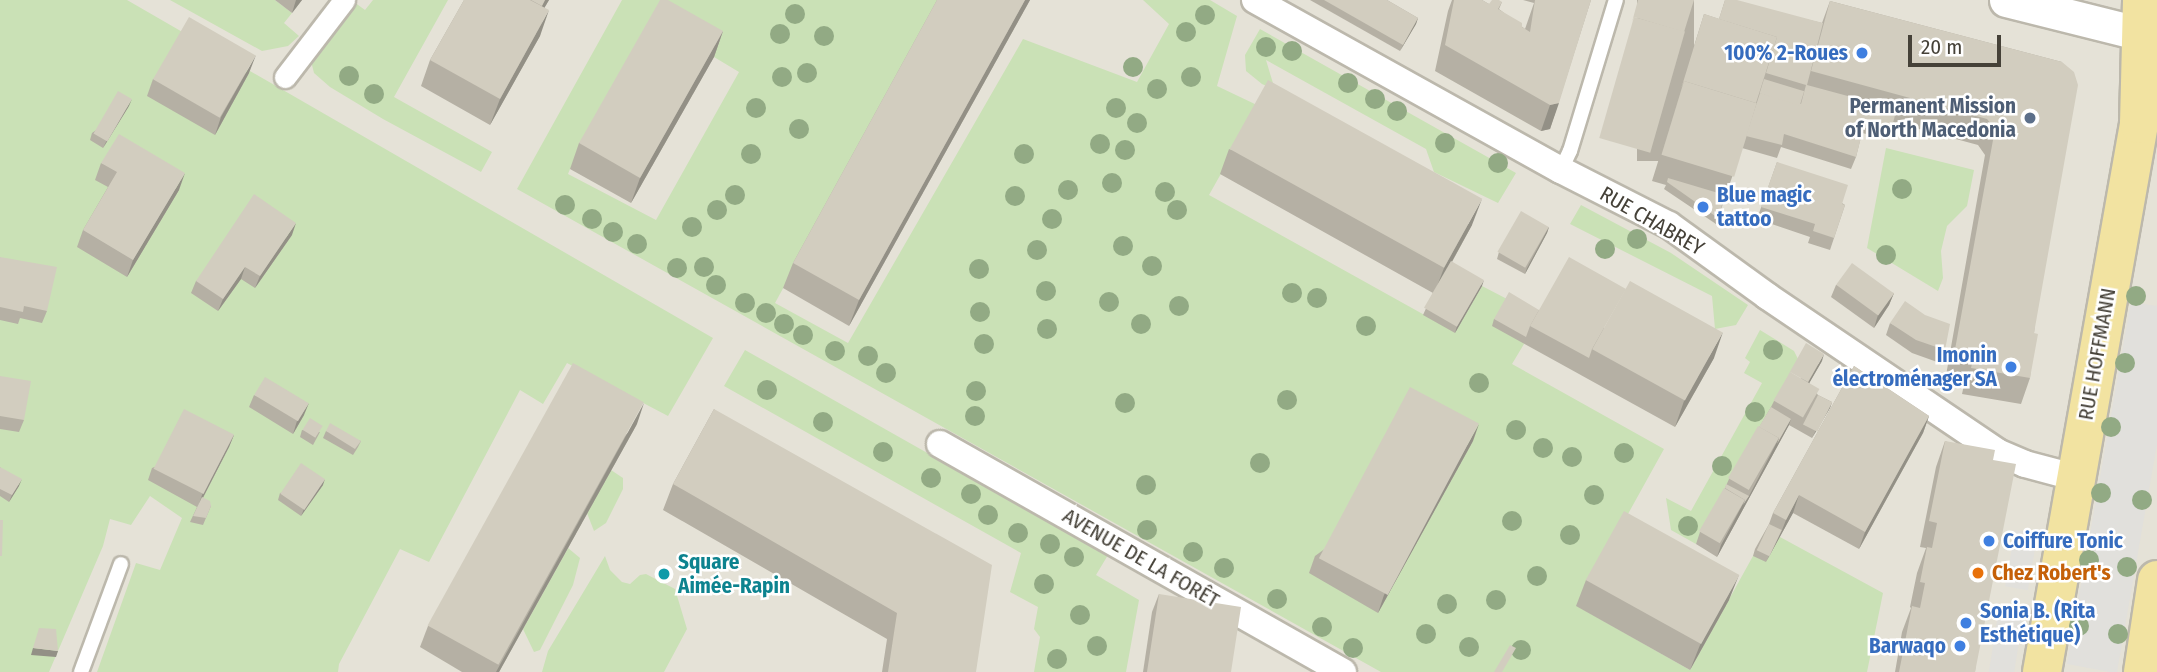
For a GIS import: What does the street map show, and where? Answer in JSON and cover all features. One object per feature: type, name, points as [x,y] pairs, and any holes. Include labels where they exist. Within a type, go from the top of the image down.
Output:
[{"type":"main road","name":"RUE HOFFMANN","points":[[2042,672],[2074,477],[2139,124],[2141,17]]},
{"type":"main road","points":[[2143,672],[2157,580]]},
{"type":"street","points":[[285,77],[344,0]]},
{"type":"street","name":"RUE CHABREY","points":[[1255,0],[1561,170],[1669,225],[1767,296],[1997,452],[2025,464],[2074,477]]},
{"type":"street","points":[[2006,0],[2141,17]]},
{"type":"street","name":"AVENUE DE LA FORÊT","points":[[940,444],[1343,672]]},
{"type":"lane","points":[[1561,170],[1570,151],[1616,0]]},
{"type":"lane","points":[[81,672],[121,564]]},
{"type":"shaded area","points":[[0,0],[2157,0],[2157,672],[0,672]]},
{"type":"shaded area","points":[[2131,302],[2157,306],[2157,444],[2117,672],[2110,672],[2067,664]]},
{"type":"shaded area","points":[[2015,530],[2038,534],[2028,590],[2005,586]]},
{"type":"shaded area","points":[[1999,608],[2024,612],[2014,672],[1989,672]]},
{"type":"green space","points":[[0,0],[127,0],[713,338],[668,416],[567,363],[543,404],[520,390],[429,562],[400,549],[339,664],[338,672],[97,672],[136,563],[160,570],[182,518],[150,496],[131,525],[110,519],[103,546],[49,672],[0,672]]},
{"type":"green space","points":[[170,0],[275,0],[292,13],[284,23],[299,36],[288,46],[262,51]]},
{"type":"green space","points":[[373,0],[448,0],[394,97],[492,152],[481,172],[383,119],[330,87],[314,73],[310,57],[354,2],[365,10]]},
{"type":"green space","points":[[622,0],[942,0],[775,303],[848,343],[1023,39],[1137,82],[1169,24],[1143,0],[1210,0],[1237,16],[1217,86],[1259,106],[1209,195],[1455,332],[1482,286],[1507,299],[1524,344],[1512,364],[1664,449],[1577,606],[1690,670],[1753,556],[1780,537],[1883,593],[1867,672],[1381,672],[517,189]],"holes":[[[714,57],[739,72],[656,220],[568,174],[570,169]]]},
{"type":"green space","points":[[1260,29],[1516,173],[1498,203],[1434,172],[1426,149],[1266,60],[1275,90],[1262,84],[1246,71],[1245,55]]},
{"type":"green space","points":[[1886,148],[1974,170],[1967,206],[1947,226],[1941,251],[1943,278],[1938,291],[1867,248]]},
{"type":"green space","points":[[1581,205],[1671,253],[1748,305],[1736,325],[1715,329],[1712,296],[1570,224]]},
{"type":"green space","points":[[1760,330],[1794,351],[1798,359],[1696,544],[1671,530],[1666,498],[1691,511],[1762,383],[1744,373],[1750,362],[1745,358]]},
{"type":"green space","points":[[745,350],[1108,555],[1096,575],[1139,600],[1126,672],[1034,672],[1040,637],[1034,629],[1038,607],[1010,592],[1021,553],[724,386]]},
{"type":"green space","points":[[611,470],[623,478],[623,489],[606,523],[594,531],[587,513]]},
{"type":"green space","points":[[568,548],[580,558],[573,585],[540,650],[534,652],[523,629]]},
{"type":"green space","points":[[605,556],[610,570],[622,582],[630,584],[640,575],[646,574],[675,589],[687,629],[664,672],[542,672],[548,651]]},
{"type":"building","points":[[464,0],[530,0],[549,10],[500,99],[430,60]]},
{"type":"building","points":[[531,0],[545,0],[542,6]]},
{"type":"building","points":[[660,0],[668,0],[723,31],[640,178],[579,143]]},
{"type":"building","points":[[937,0],[1025,0],[859,300],[793,263]]},
{"type":"building","points":[[1324,0],[1387,0],[1418,18],[1403,45]]},
{"type":"building","points":[[1454,0],[1482,0],[1489,4],[1492,0],[1499,0],[1502,2],[1498,9],[1522,23],[1522,27],[1530,32],[1535,0],[1591,0],[1559,103],[1550,105],[1445,45]]},
{"type":"building","points":[[1638,0],[1694,0],[1684,32],[1634,17],[1632,22]]},
{"type":"building","points":[[1725,0],[1737,0],[1823,23],[1807,85],[1870,102],[1856,157],[1784,134],[1782,145],[1746,136],[1760,93],[1801,104],[1806,85],[1766,73],[1777,37],[1719,19]]},
{"type":"building","points":[[1830,1],[2062,62],[2074,72],[2078,85],[2034,333],[2038,334],[2030,378],[1971,368],[1973,359],[1954,355],[1995,129],[1987,119],[1811,71]]},
{"type":"building","points":[[1704,14],[1777,37],[1756,103],[1684,81],[1681,89]]},
{"type":"building","points":[[189,17],[256,55],[220,118],[153,79]]},
{"type":"building","points":[[1634,17],[1685,32],[1650,153],[1599,138]]},
{"type":"building","points":[[1764,79],[1804,91],[1800,106],[1760,93]]},
{"type":"building","points":[[1268,80],[1482,199],[1444,268],[1230,149]]},
{"type":"building","points":[[1684,81],[1757,103],[1734,177],[1661,155]]},
{"type":"building","points":[[118,91],[132,99],[107,141],[94,133]]},
{"type":"building","points":[[1868,108],[1895,115],[1890,135],[1863,127]]},
{"type":"building","points":[[119,134],[185,173],[133,260],[83,230],[117,172],[101,163]]},
{"type":"building","points":[[1777,162],[1848,185],[1842,204],[1845,205],[1834,238],[1813,231],[1815,224],[1761,207]]},
{"type":"building","points":[[1668,178],[1725,195],[1718,218],[1667,182]]},
{"type":"building","points":[[254,194],[296,223],[260,276],[245,267],[223,299],[196,281]]},
{"type":"building","points":[[1521,211],[1549,227],[1525,268],[1498,252]]},
{"type":"building","points":[[0,257],[57,267],[47,311],[24,306],[23,312],[0,307]]},
{"type":"building","points":[[1569,257],[1626,289],[1589,358],[1530,326]]},
{"type":"building","points":[[1451,261],[1484,280],[1457,327],[1424,308]]},
{"type":"building","points":[[1852,263],[1894,294],[1878,315],[1836,285]]},
{"type":"building","points":[[1630,281],[1723,332],[1685,401],[1592,349]]},
{"type":"building","points":[[1509,292],[1539,310],[1526,337],[1494,319]]},
{"type":"building","points":[[1905,301],[1925,315],[1950,324],[1945,350],[1916,340],[1890,323]]},
{"type":"building","points":[[1806,343],[1824,354],[1808,382],[1790,372],[1787,377]]},
{"type":"building","points":[[573,363],[644,402],[498,665],[428,625]]},
{"type":"building","points":[[1854,366],[1929,416],[1865,532],[1799,495],[1786,520],[1773,513]]},
{"type":"building","points":[[1790,372],[1819,389],[1803,418],[1774,401]]},
{"type":"building","points":[[0,376],[31,381],[24,420],[0,416]]},
{"type":"building","points":[[265,377],[309,403],[298,421],[254,395]]},
{"type":"building","points":[[1410,387],[1479,424],[1388,595],[1319,558]]},
{"type":"building","points":[[1818,395],[1832,402],[1817,432],[1803,424]]},
{"type":"building","points":[[1771,407],[1791,419],[1777,444],[1779,438],[1759,427]]},
{"type":"building","points":[[184,409],[234,434],[203,494],[154,469]]},
{"type":"building","points":[[714,409],[992,565],[976,672],[888,672],[897,613],[673,484]]},
{"type":"building","points":[[310,418],[323,426],[315,438],[303,430]]},
{"type":"building","points":[[330,423],[361,441],[355,449],[326,431]]},
{"type":"building","points":[[1758,426],[1779,438],[1749,490],[1728,478]]},
{"type":"building","points":[[1945,441],[1995,450],[1993,460],[2016,464],[1975,672],[1899,672],[1912,606],[1920,608],[1925,583],[1920,582],[1927,547],[1932,548],[1937,523],[1929,521]]},
{"type":"building","points":[[301,463],[325,479],[304,510],[280,494]]},
{"type":"building","points":[[0,467],[22,479],[12,495],[0,489]]},
{"type":"building","points":[[1726,484],[1749,496],[1743,505],[1745,500],[1725,488]]},
{"type":"building","points":[[1724,488],[1745,500],[1720,543],[1699,531]]},
{"type":"building","points":[[202,497],[210,501],[211,506],[206,518],[193,516]]},
{"type":"building","points":[[1624,511],[1739,575],[1701,644],[1586,580]]},
{"type":"building","points":[[0,520],[3,520],[2,556],[0,556]]},
{"type":"building","points":[[1769,524],[1782,530],[1769,556],[1757,550]]},
{"type":"building","points":[[1159,594],[1241,607],[1231,672],[1147,672]]},
{"type":"building","points":[[39,628],[56,629],[58,651],[33,648]]},
{"type":"building","points":[[1510,645],[1516,648],[1502,672],[1494,672]]},
{"type":"place","name":"100% 2-Roues","points":[[1862,53]]},
{"type":"place","name":"Permanent Mission of North Macedonia","points":[[2030,118]]},
{"type":"place","name":"Blue magic tattoo","points":[[1703,207]]},
{"type":"place","name":"Imonin électroménager SA","points":[[2011,367]]},
{"type":"place","name":"Coiffure Tonic","points":[[1989,541]]},
{"type":"place","name":"Chez Robert's","points":[[1978,573]]},
{"type":"place","name":"Square Aimée-Rapin","points":[[664,574]]},
{"type":"place","name":"Sonia B. (Rita Esthétique)","points":[[1966,623]]},
{"type":"place","name":"Barwaqo","points":[[1960,646]]}]
